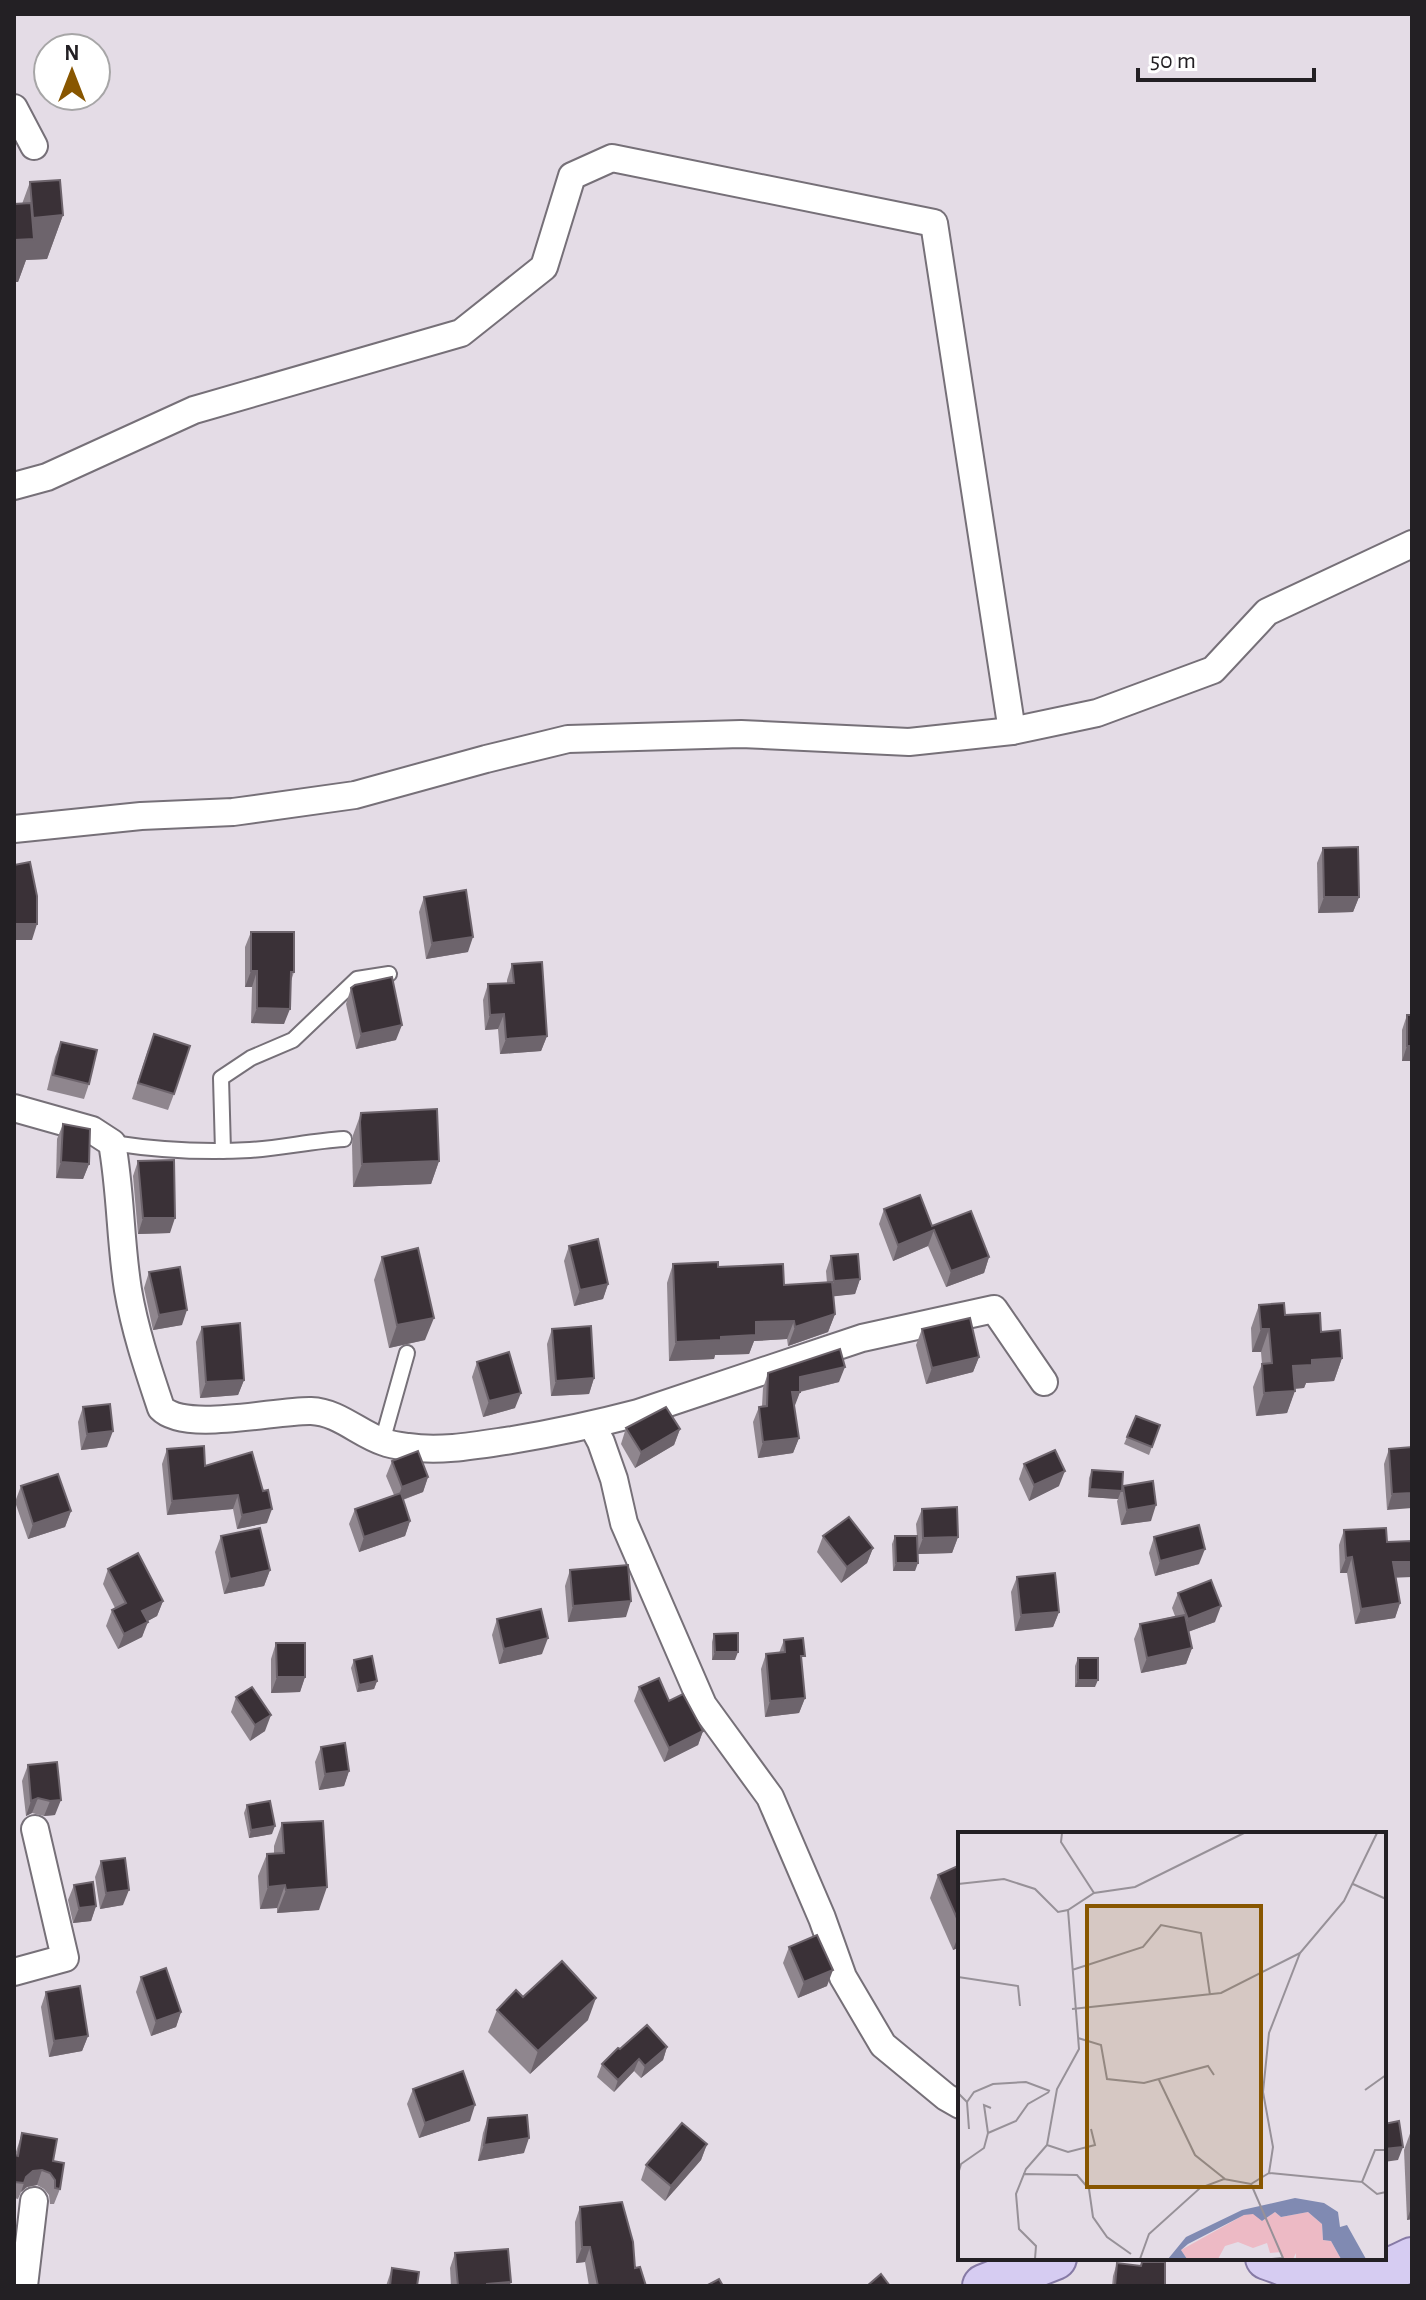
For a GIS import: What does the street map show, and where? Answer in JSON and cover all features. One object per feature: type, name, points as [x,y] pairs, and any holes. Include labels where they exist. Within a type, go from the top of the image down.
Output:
[{"type":"main road","points":[[1273,2260],[1348,2283],[1390,2270],[1412,2259]]},
{"type":"main road","points":[[984,2286],[1050,2260]]},
{"type":"street","points":[[14,108],[34,146]]},
{"type":"street","points":[[14,486],[47,477],[194,410],[461,333],[544,267],[572,176],[612,158],[934,223],[1012,731]]},
{"type":"street","points":[[14,829],[141,816],[233,812],[355,795],[568,739],[741,734],[909,742],[1012,731],[1097,713],[1213,670],[1267,612],[1412,544]]},
{"type":"street","points":[[14,1108],[92,1130],[112,1143],[119,1179],[128,1287],[139,1344],[161,1408],[168,1415],[193,1419],[232,1419],[315,1411],[344,1420],[382,1442],[411,1448],[465,1448],[592,1425],[638,1413],[862,1338],[994,1309],[1044,1382]]},
{"type":"street","points":[[592,1425],[614,1479],[624,1523],[703,1705],[770,1797],[822,1918],[843,1977],[883,2045],[958,2104]]},
{"type":"street","points":[[14,1972],[65,1958],[35,1829]]},
{"type":"street","points":[[24,2286],[34,2201]]},
{"type":"lane","points":[[223,1151],[221,1078],[251,1058],[293,1040],[357,979],[389,974]]},
{"type":"lane","points":[[112,1143],[155,1150],[223,1151],[344,1139]]},
{"type":"lane","points":[[382,1442],[407,1353]]},
{"type":"building","points":[[60,180],[63,215],[33,218],[30,182]]},
{"type":"building","points":[[31,203],[34,239],[14,240],[14,204]]},
{"type":"building","points":[[1358,847],[1359,897],[1324,897],[1323,848]]},
{"type":"building","points":[[30,862],[37,896],[37,924],[14,924],[14,865]]},
{"type":"building","points":[[466,890],[473,937],[432,943],[424,897]]},
{"type":"building","points":[[251,932],[294,932],[290,1009],[257,1008],[257,971],[251,971]]},
{"type":"building","points":[[542,962],[547,1036],[506,1039],[504,1014],[490,1015],[488,984],[514,983],[512,964]]},
{"type":"building","points":[[392,977],[402,1025],[361,1034],[351,988]]},
{"type":"building","points":[[1407,1015],[1412,1015],[1412,1046],[1407,1046]]},
{"type":"building","points":[[154,1034],[190,1046],[174,1094],[138,1083]]},
{"type":"building","points":[[61,1042],[97,1050],[89,1084],[53,1075]]},
{"type":"building","points":[[437,1109],[439,1161],[362,1164],[361,1113]]},
{"type":"building","points":[[63,1124],[90,1129],[89,1164],[61,1162]]},
{"type":"building","points":[[174,1160],[175,1218],[143,1218],[138,1161]]},
{"type":"building","points":[[920,1195],[932,1226],[971,1211],[989,1257],[951,1271],[934,1230],[898,1245],[884,1209]]},
{"type":"building","points":[[598,1239],[608,1284],[580,1290],[569,1246]]},
{"type":"building","points":[[418,1248],[434,1318],[397,1325],[382,1257]]},
{"type":"building","points":[[858,1254],[860,1279],[834,1281],[831,1256]]},
{"type":"building","points":[[718,1262],[718,1267],[783,1264],[784,1285],[832,1282],[835,1314],[795,1327],[794,1321],[756,1322],[756,1335],[676,1342],[673,1264]]},
{"type":"building","points":[[180,1267],[187,1310],[159,1315],[149,1272]]},
{"type":"building","points":[[1284,1303],[1285,1315],[1320,1313],[1321,1332],[1340,1330],[1342,1358],[1312,1360],[1312,1365],[1293,1366],[1295,1391],[1264,1393],[1262,1364],[1272,1363],[1269,1329],[1261,1329],[1259,1305]]},
{"type":"building","points":[[970,1318],[979,1357],[932,1368],[922,1329]]},
{"type":"building","points":[[240,1323],[244,1380],[206,1382],[202,1327]]},
{"type":"building","points":[[591,1326],[594,1378],[556,1381],[552,1329]]},
{"type":"building","points":[[840,1349],[845,1367],[800,1377],[800,1392],[792,1392],[799,1438],[763,1442],[759,1407],[767,1406],[768,1373]]},
{"type":"building","points":[[509,1352],[521,1393],[489,1401],[477,1362]]},
{"type":"building","points":[[110,1404],[113,1431],[87,1434],[83,1407]]},
{"type":"building","points":[[666,1407],[680,1429],[641,1452],[626,1428]]},
{"type":"building","points":[[1136,1416],[1160,1425],[1152,1447],[1127,1437]]},
{"type":"building","points":[[204,1446],[205,1466],[252,1452],[263,1491],[268,1490],[272,1509],[242,1515],[238,1495],[172,1501],[167,1449]]},
{"type":"building","points":[[1412,1447],[1412,1493],[1392,1494],[1389,1449]]},
{"type":"building","points":[[1055,1450],[1065,1471],[1034,1485],[1024,1464]]},
{"type":"building","points":[[418,1451],[428,1477],[402,1487],[392,1461]]},
{"type":"building","points":[[1092,1470],[1123,1472],[1122,1491],[1090,1489]]},
{"type":"building","points":[[58,1474],[71,1511],[33,1524],[21,1486]]},
{"type":"building","points":[[1153,1481],[1156,1505],[1127,1510],[1123,1486]]},
{"type":"building","points":[[401,1493],[410,1521],[364,1537],[355,1509]]},
{"type":"building","points":[[957,1507],[958,1537],[923,1538],[922,1509]]},
{"type":"building","points":[[849,1517],[873,1548],[847,1567],[823,1536]]},
{"type":"building","points":[[1199,1525],[1205,1549],[1160,1561],[1154,1537]]},
{"type":"building","points":[[260,1528],[270,1570],[230,1579],[221,1536]]},
{"type":"building","points":[[1386,1528],[1387,1542],[1412,1541],[1412,1562],[1393,1562],[1400,1603],[1361,1609],[1352,1557],[1346,1558],[1344,1530]]},
{"type":"building","points":[[895,1536],[917,1536],[918,1563],[896,1563]]},
{"type":"building","points":[[138,1553],[163,1601],[142,1611],[148,1622],[124,1634],[112,1610],[126,1603],[108,1569]]},
{"type":"building","points":[[628,1565],[631,1601],[573,1606],[570,1570]]},
{"type":"building","points":[[1055,1573],[1059,1612],[1021,1615],[1017,1577]]},
{"type":"building","points":[[1211,1580],[1221,1606],[1188,1619],[1178,1593]]},
{"type":"building","points":[[541,1609],[548,1638],[504,1649],[497,1619]]},
{"type":"building","points":[[1185,1615],[1192,1648],[1147,1658],[1140,1624]]},
{"type":"building","points":[[738,1633],[738,1652],[715,1652],[714,1634]]},
{"type":"building","points":[[803,1638],[805,1656],[801,1656],[805,1698],[770,1701],[766,1654],[785,1652],[784,1640]]},
{"type":"building","points":[[276,1643],[305,1643],[305,1677],[277,1677]]},
{"type":"building","points":[[372,1656],[377,1681],[359,1685],[354,1660]]},
{"type":"building","points":[[1078,1658],[1098,1658],[1098,1680],[1078,1680]]},
{"type":"building","points":[[659,1678],[669,1701],[683,1694],[703,1731],[669,1748],[639,1687]]},
{"type":"building","points":[[252,1687],[271,1715],[255,1725],[236,1697]]},
{"type":"building","points":[[345,1743],[349,1771],[325,1774],[321,1747]]},
{"type":"building","points":[[57,1762],[61,1800],[38,1798],[31,1801],[28,1765]]},
{"type":"building","points":[[270,1801],[275,1826],[251,1830],[247,1805]]},
{"type":"building","points":[[323,1821],[327,1887],[286,1890],[285,1885],[268,1887],[267,1854],[284,1853],[282,1823]]},
{"type":"building","points":[[125,1858],[129,1890],[106,1893],[101,1861]]},
{"type":"building","points":[[958,1866],[958,1920],[938,1875]]},
{"type":"building","points":[[93,1882],[96,1906],[79,1908],[74,1885]]},
{"type":"building","points":[[817,1935],[833,1970],[804,1982],[789,1947]]},
{"type":"building","points":[[562,1961],[596,1998],[538,2051],[497,2010],[516,1990],[523,1997]]},
{"type":"building","points":[[166,1968],[181,2012],[156,2021],[141,1977]]},
{"type":"building","points":[[80,1986],[88,2036],[54,2041],[46,1992]]},
{"type":"building","points":[[647,2025],[667,2047],[645,2066],[639,2059],[618,2080],[602,2064]]},
{"type":"building","points":[[463,2071],[475,2105],[425,2123],[413,2089]]},
{"type":"building","points":[[527,2115],[529,2138],[484,2145],[488,2118]]},
{"type":"building","points":[[1399,2121],[1403,2147],[1386,2149],[1386,2124]]},
{"type":"building","points":[[682,2123],[707,2144],[671,2186],[646,2165]]},
{"type":"building","points":[[22,2133],[57,2139],[53,2161],[64,2163],[60,2189],[55,2188],[55,2180],[50,2173],[42,2170],[33,2171],[24,2183],[14,2182],[15,2155],[18,2156]]},
{"type":"building","points":[[622,2202],[633,2242],[635,2268],[640,2267],[646,2286],[598,2286],[590,2247],[582,2247],[580,2207]]},
{"type":"building","points":[[508,2249],[511,2282],[458,2286],[455,2253]]},
{"type":"building","points":[[1142,2262],[1165,2262],[1165,2286],[1115,2286],[1117,2263],[1141,2266]]},
{"type":"building","points":[[392,2268],[419,2272],[417,2286],[390,2286]]},
{"type":"building","points":[[881,2274],[890,2286],[867,2286]]},
{"type":"building","points":[[719,2279],[723,2286],[706,2286]]}]
